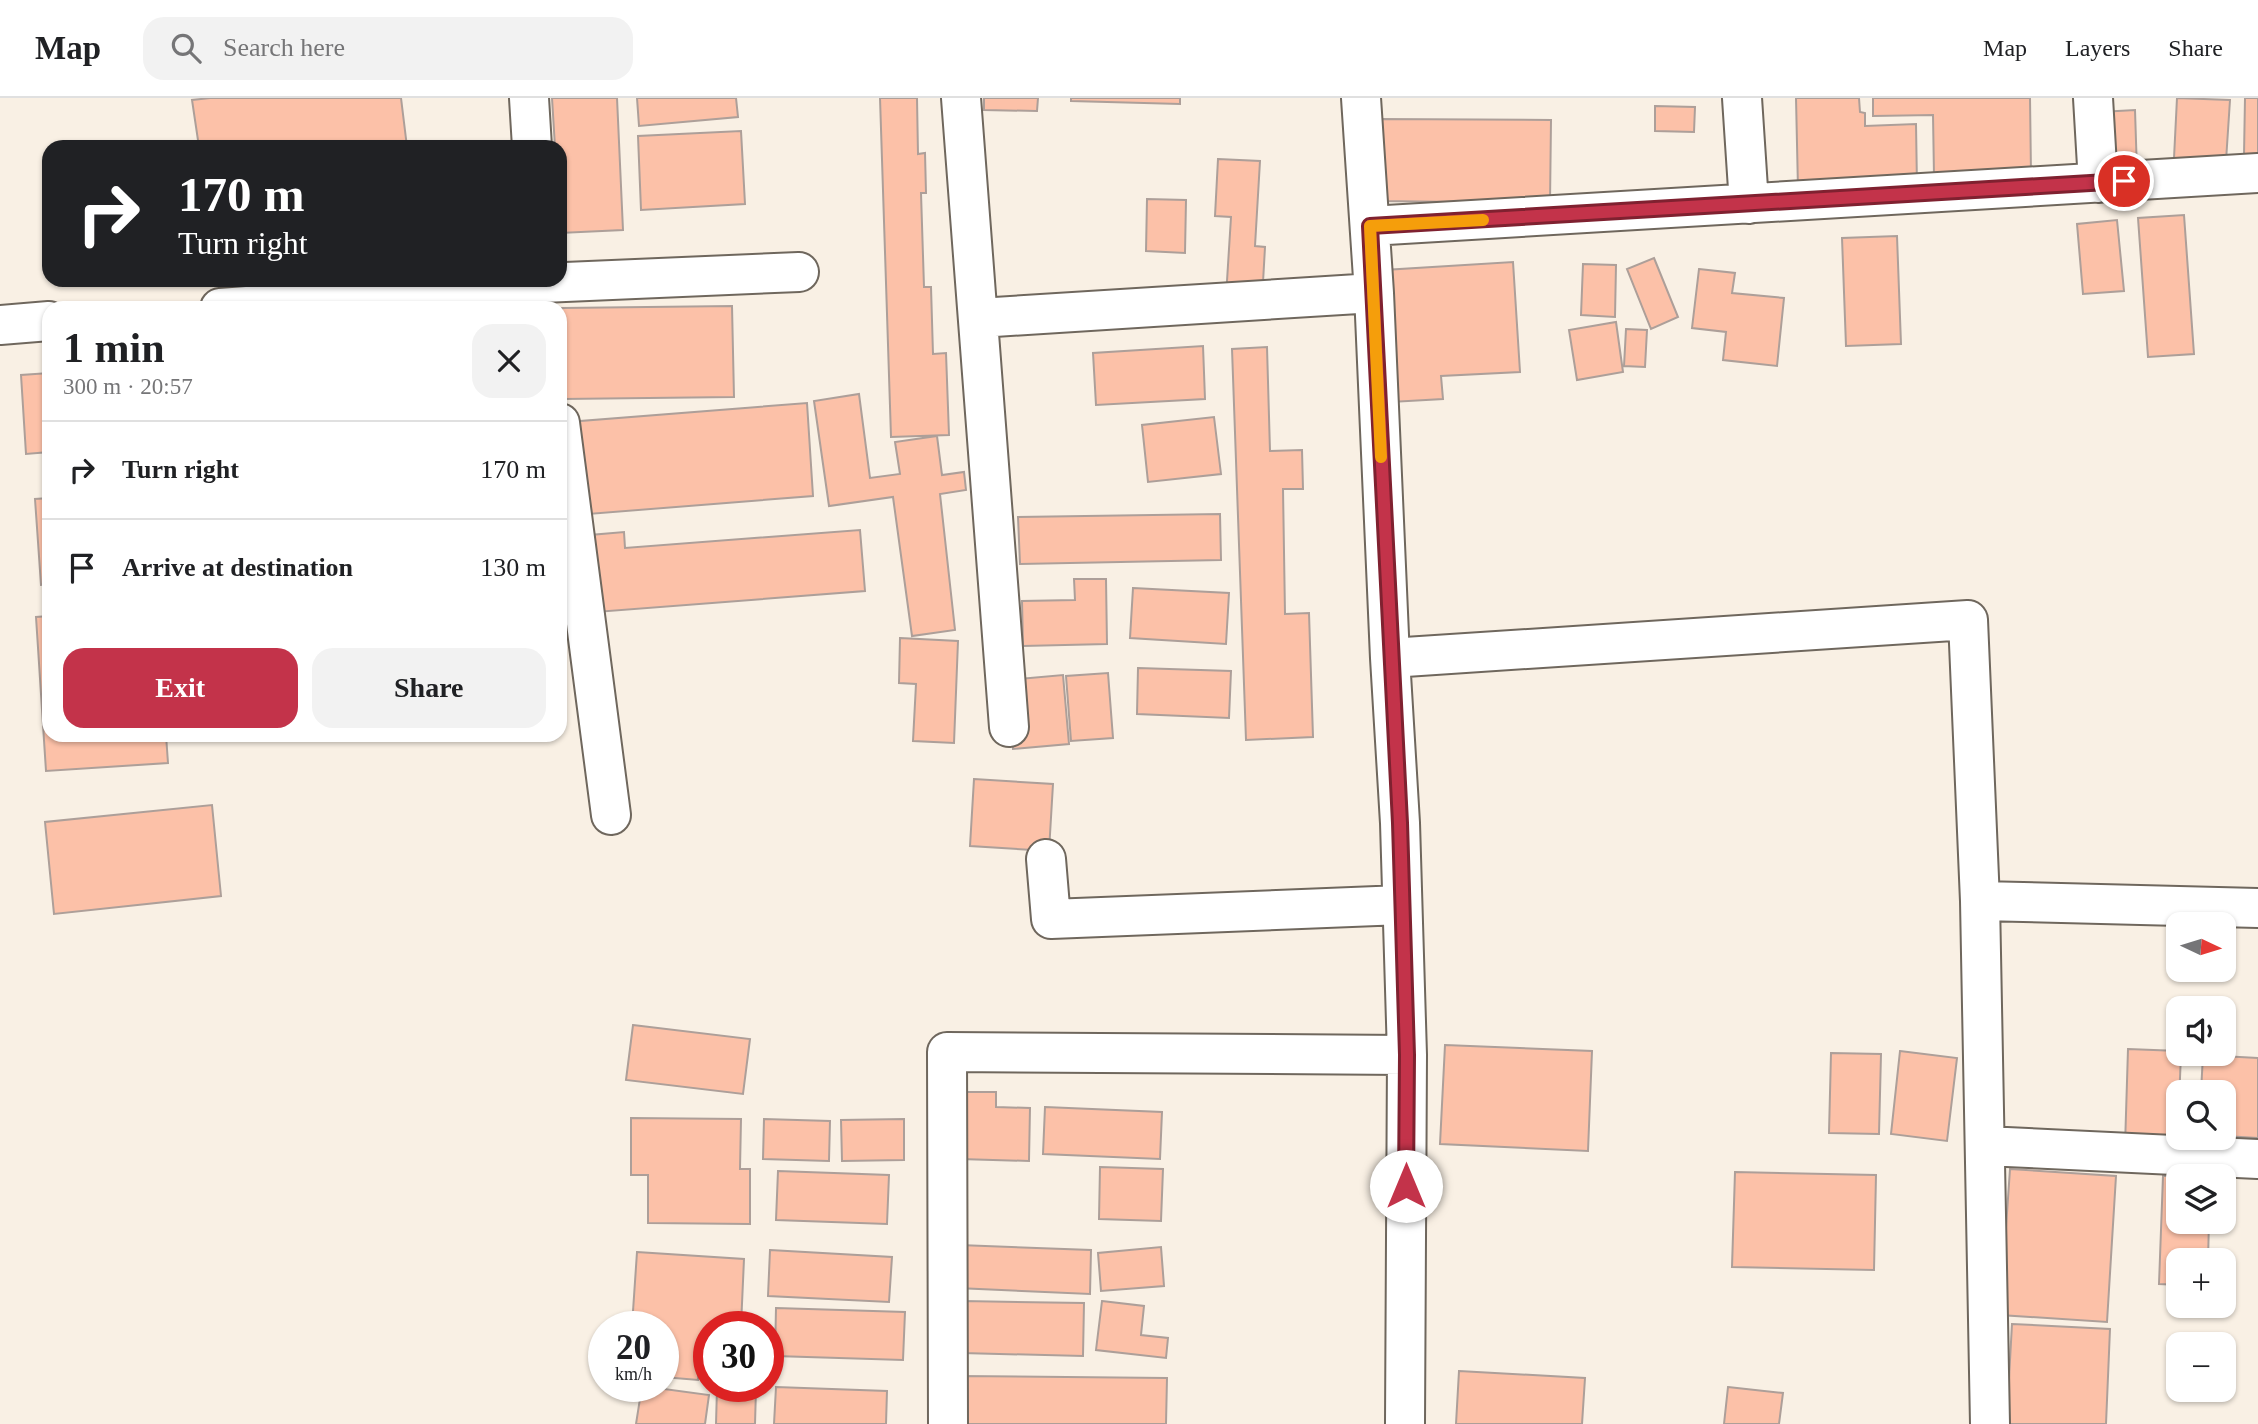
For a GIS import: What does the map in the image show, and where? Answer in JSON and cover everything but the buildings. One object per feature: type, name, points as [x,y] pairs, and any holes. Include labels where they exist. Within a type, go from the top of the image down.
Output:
[{"type":"street","points":[[529,98],[532,140]]},
{"type":"street","points":[[961,98],[1009,727]]},
{"type":"street","points":[[1361,98],[1374,293],[1407,1055],[1405,1424]]},
{"type":"street","points":[[1742,98],[1749,204]]},
{"type":"street","points":[[2093,98],[2098,183]]},
{"type":"street","points":[[1370,226],[2258,173]]},
{"type":"street","points":[[346,301],[799,272]]},
{"type":"street","points":[[979,318],[1374,293]]},
{"type":"street","points":[[0,325],[42,322]]},
{"type":"street","points":[[567,477],[611,815]]},
{"type":"street","points":[[1390,658],[1968,620],[1980,901],[1990,1424]]},
{"type":"street","points":[[1046,859],[1051,919],[1402,905]]},
{"type":"street","points":[[1980,901],[2258,908]]},
{"type":"street","points":[[948,1424],[947,1052],[1407,1055]]},
{"type":"street","points":[[1985,1146],[2258,1159]]},
{"type":"slow traffic","points":[[1381,457],[1370,226],[1483,220]]},
{"type":"route","points":[[1406,1186],[1407,1055],[1400,823],[1370,226],[2124,181]]}]
